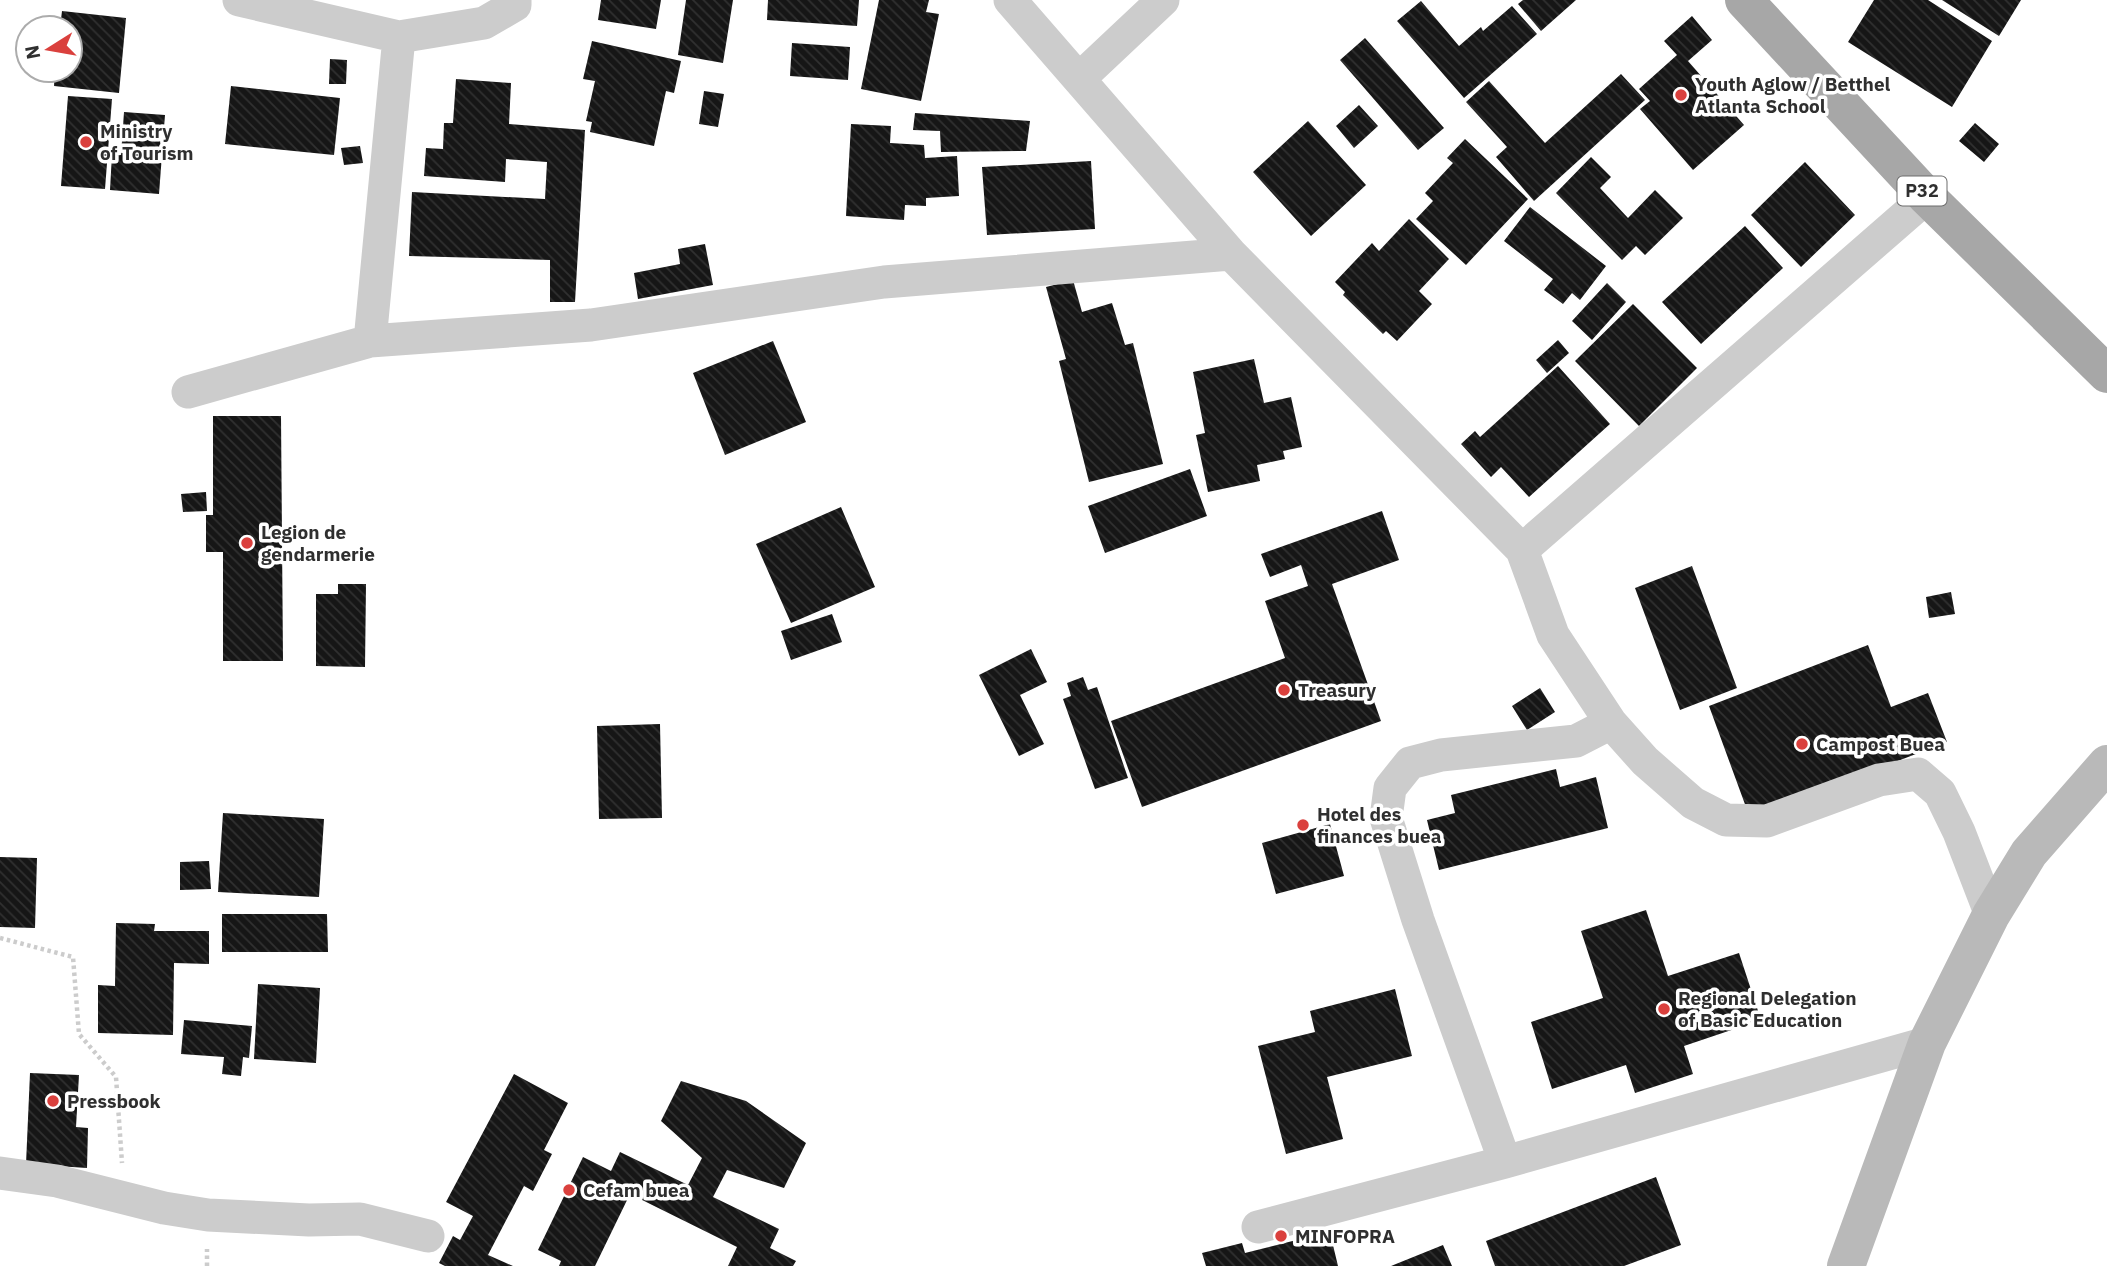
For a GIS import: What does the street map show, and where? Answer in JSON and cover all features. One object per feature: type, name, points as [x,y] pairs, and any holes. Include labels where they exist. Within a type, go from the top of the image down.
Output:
[{"type":"main road","name":"P32","points":[[1744,0],[1927,197],[2107,374]]},
{"type":"street","points":[[239,0],[399,37],[484,23],[515,5],[515,0]]},
{"type":"street","points":[[1010,0],[1231,254],[1521,550],[1552,635],[1611,723],[1645,761],[1693,803],[1726,820],[1767,821],[1880,780],[1918,774],[1940,793],[1959,832],[1991,915]]},
{"type":"street","points":[[1079,79],[1163,0]]},
{"type":"street","points":[[370,341],[399,37]]},
{"type":"street","points":[[1521,550],[1927,197]]},
{"type":"street","points":[[188,392],[370,341],[591,324],[884,282],[1231,254]]},
{"type":"street","points":[[1505,1162],[1418,920],[1386,818],[1390,788],[1410,763],[1441,755],[1577,741],[1611,723]]},
{"type":"street","points":[[1846,1266],[1927,1043],[1991,915],[2029,853],[2107,764]]},
{"type":"street","points":[[1258,1227],[1505,1162],[1927,1043]]},
{"type":"street","points":[[0,1173],[57,1181],[124,1199],[208,1215],[309,1220],[360,1219],[428,1236]]},
{"type":"path","points":[[0,938],[73,957],[79,1034],[116,1077],[124,1199]]},
{"type":"building","points":[[601,0],[661,0],[656,29],[598,20]]},
{"type":"building","points":[[686,0],[733,0],[723,63],[678,55]]},
{"type":"building","points":[[768,0],[859,0],[857,26],[767,20]]},
{"type":"building","points":[[879,0],[929,0],[926,12],[939,14],[921,101],[861,89]]},
{"type":"building","points":[[1523,0],[1576,0],[1541,31],[1518,4]]},
{"type":"building","points":[[1874,0],[1928,0],[1992,41],[1952,107],[1848,42]]},
{"type":"building","points":[[1942,0],[2021,0],[1999,36]]},
{"type":"building","points":[[1421,1],[1459,46],[1481,27],[1483,31],[1512,6],[1537,34],[1464,98],[1397,21]]},
{"type":"building","points":[[62,11],[126,18],[119,93],[54,86],[84,84],[84,14],[62,14]]},
{"type":"building","name":"Youth Aglow / Betthel Atlanta School","points":[[1692,16],[1712,40],[1688,61],[1744,125],[1693,170],[1640,109],[1650,101],[1639,89],[1677,55],[1664,41]]},
{"type":"building","points":[[1365,38],[1444,128],[1418,150],[1340,60]]},
{"type":"building","points":[[592,41],[681,61],[674,93],[666,91],[654,146],[590,132],[592,122],[586,121],[595,81],[583,79]]},
{"type":"building","points":[[792,43],[850,47],[848,80],[790,76]]},
{"type":"building","points":[[330,59],[347,60],[346,84],[329,84]]},
{"type":"building","points":[[1621,74],[1645,100],[1534,201],[1496,157],[1507,147],[1466,102],[1489,81],[1545,143]]},
{"type":"building","points":[[456,79],[511,83],[509,124],[585,130],[575,302],[550,302],[550,260],[409,256],[412,192],[545,199],[547,162],[506,159],[505,182],[424,176],[426,148],[443,149],[444,123],[453,123]]},
{"type":"building","points":[[231,86],[340,98],[334,155],[225,144]]},
{"type":"building","points":[[704,91],[724,94],[718,127],[699,124]]},
{"type":"building","name":"Ministry of Tourism","points":[[68,96],[112,99],[105,189],[61,186]]},
{"type":"building","points":[[1359,105],[1378,126],[1354,148],[1336,126]]},
{"type":"building","points":[[124,112],[165,115],[159,194],[110,190],[112,154],[121,155]]},
{"type":"building","points":[[915,113],[1030,121],[1026,151],[941,152],[940,131],[913,130]]},
{"type":"building","points":[[1308,121],[1366,185],[1311,236],[1253,172]]},
{"type":"building","points":[[1975,123],[1999,144],[1984,162],[1959,141]]},
{"type":"building","points":[[851,124],[891,126],[890,143],[924,145],[925,158],[957,156],[959,196],[926,198],[926,206],[905,205],[904,220],[846,216]]},
{"type":"building","points":[[1465,139],[1528,199],[1466,265],[1416,219],[1433,201],[1425,193],[1453,163],[1447,158]]},
{"type":"building","points":[[360,146],[363,163],[344,165],[341,148]]},
{"type":"building","points":[[1591,157],[1611,177],[1600,188],[1628,218],[1655,190],[1683,218],[1645,255],[1636,246],[1622,260],[1556,193]]},
{"type":"building","points":[[1091,161],[1095,229],[987,235],[982,167]]},
{"type":"building","points":[[1805,162],[1855,215],[1801,267],[1751,215]]},
{"type":"building","points":[[1530,207],[1606,266],[1580,300],[1572,293],[1563,304],[1544,290],[1553,279],[1504,241]]},
{"type":"building","points":[[1409,219],[1449,259],[1419,291],[1432,304],[1397,341],[1386,331],[1383,334],[1343,295],[1345,292],[1335,282],[1372,243],[1379,251]]},
{"type":"building","points":[[1745,226],[1783,268],[1701,344],[1662,302]]},
{"type":"building","points":[[705,244],[713,285],[638,299],[634,273],[680,264],[678,249]]},
{"type":"building","points":[[1073,280],[1082,312],[1112,303],[1125,345],[1133,343],[1163,464],[1089,482],[1059,361],[1066,359],[1046,287]]},
{"type":"building","points":[[1607,283],[1626,302],[1592,340],[1572,321]]},
{"type":"building","points":[[1633,304],[1697,368],[1639,426],[1575,361]]},
{"type":"building","points":[[1558,340],[1569,353],[1547,373],[1536,360]]},
{"type":"building","points":[[773,341],[806,422],[725,455],[693,373]]},
{"type":"building","points":[[1254,359],[1264,403],[1291,397],[1302,447],[1283,451],[1285,459],[1257,465],[1260,481],[1208,492],[1196,435],[1205,433],[1193,372]]},
{"type":"building","points":[[1558,366],[1610,424],[1529,497],[1501,467],[1491,477],[1461,444],[1475,431],[1480,437]]},
{"type":"building","points":[[213,416],[281,416],[283,661],[223,661],[223,552],[206,552],[206,515],[213,515]]},
{"type":"building","points":[[1190,469],[1207,516],[1105,553],[1088,506]]},
{"type":"building","points":[[206,492],[207,511],[183,512],[181,494]]},
{"type":"building","points":[[841,507],[875,587],[791,623],[756,544]]},
{"type":"building","name":"Treasury","points":[[1382,511],[1399,560],[1332,584],[1381,721],[1142,807],[1111,721],[1285,658],[1265,601],[1308,586],[1301,565],[1270,577],[1261,554]]},
{"type":"building","points":[[1692,566],[1737,688],[1680,710],[1635,588]]},
{"type":"building","points":[[338,584],[366,584],[365,667],[316,666],[316,594],[338,594]]},
{"type":"building","points":[[1951,592],[1955,614],[1929,618],[1926,597]]},
{"type":"building","points":[[832,614],[842,642],[791,660],[781,631]]},
{"type":"building","points":[[1868,645],[1891,707],[1928,693],[1947,742],[1750,818],[1709,706]]},
{"type":"building","points":[[1031,649],[1047,682],[1020,695],[1044,744],[1019,756],[979,675]]},
{"type":"building","points":[[1083,677],[1088,690],[1097,687],[1128,778],[1095,789],[1063,699],[1071,696],[1067,683]]},
{"type":"building","points":[[1540,688],[1555,712],[1527,730],[1512,706]]},
{"type":"building","points":[[660,724],[662,818],[599,819],[597,726]]},
{"type":"building","points":[[1556,769],[1560,787],[1596,777],[1608,828],[1439,870],[1427,820],[1455,813],[1451,795]]},
{"type":"building","points":[[223,813],[324,819],[319,897],[218,892]]},
{"type":"building","points":[[1330,824],[1344,876],[1276,894],[1262,843]]},
{"type":"building","points":[[0,857],[37,858],[35,928],[0,927]]},
{"type":"building","points":[[209,861],[211,889],[180,890],[180,862]]},
{"type":"building","name":"Regional Delegation of Basic Education","points":[[1646,910],[1668,976],[1739,953],[1761,1020],[1684,1046],[1693,1074],[1635,1093],[1626,1065],[1552,1089],[1531,1022],[1603,998],[1581,931]]},
{"type":"building","points":[[222,914],[327,914],[328,952],[222,952]]},
{"type":"building","points":[[116,923],[155,924],[154,931],[209,931],[209,964],[174,963],[173,1035],[98,1033],[98,985],[115,986]]},
{"type":"building","points":[[258,984],[320,988],[316,1063],[254,1059]]},
{"type":"building","points":[[1395,989],[1412,1056],[1327,1077],[1343,1139],[1286,1154],[1258,1046],[1315,1032],[1310,1011]]},
{"type":"building","points":[[184,1020],[252,1026],[249,1058],[243,1057],[241,1076],[222,1074],[224,1057],[181,1054]]},
{"type":"building","name":"Pressbook","points":[[30,1073],[79,1075],[76,1127],[88,1128],[87,1168],[26,1164]]},
{"type":"building","points":[[514,1074],[568,1103],[544,1150],[552,1154],[533,1191],[524,1186],[488,1255],[513,1266],[445,1266],[439,1263],[453,1236],[460,1240],[473,1216],[446,1202]]},
{"type":"building","points":[[681,1081],[746,1101],[806,1143],[784,1188],[727,1170],[713,1197],[779,1229],[770,1248],[796,1261],[793,1266],[728,1266],[737,1247],[630,1194],[595,1266],[559,1266],[561,1261],[538,1250],[583,1157],[611,1171],[620,1152],[688,1185],[702,1158],[661,1121]]},
{"type":"building","points":[[1656,1177],[1681,1245],[1624,1266],[1495,1266],[1486,1241]]},
{"type":"building","points":[[1316,1235],[1318,1244],[1332,1241],[1338,1266],[1206,1266],[1202,1253],[1242,1243],[1245,1253]]},
{"type":"building","points":[[1443,1245],[1452,1266],[1391,1266]]},
{"type":"place","name":"Youth Aglow / Betthel Atlanta School","points":[[1681,95]]},
{"type":"place","name":"Ministry of Tourism","points":[[86,142]]},
{"type":"place","name":"Legion de gendarmerie","points":[[247,543]]},
{"type":"place","name":"Treasury","points":[[1284,690]]},
{"type":"place","name":"Campost Buea","points":[[1802,744]]},
{"type":"place","name":"Hotel des finances buea","points":[[1303,825]]},
{"type":"place","name":"Regional Delegation of Basic Education","points":[[1664,1009]]},
{"type":"place","name":"Pressbook","points":[[53,1101]]},
{"type":"place","name":"Cefam buea","points":[[569,1190]]},
{"type":"place","name":"MINFOPRA","points":[[1281,1236]]}]
